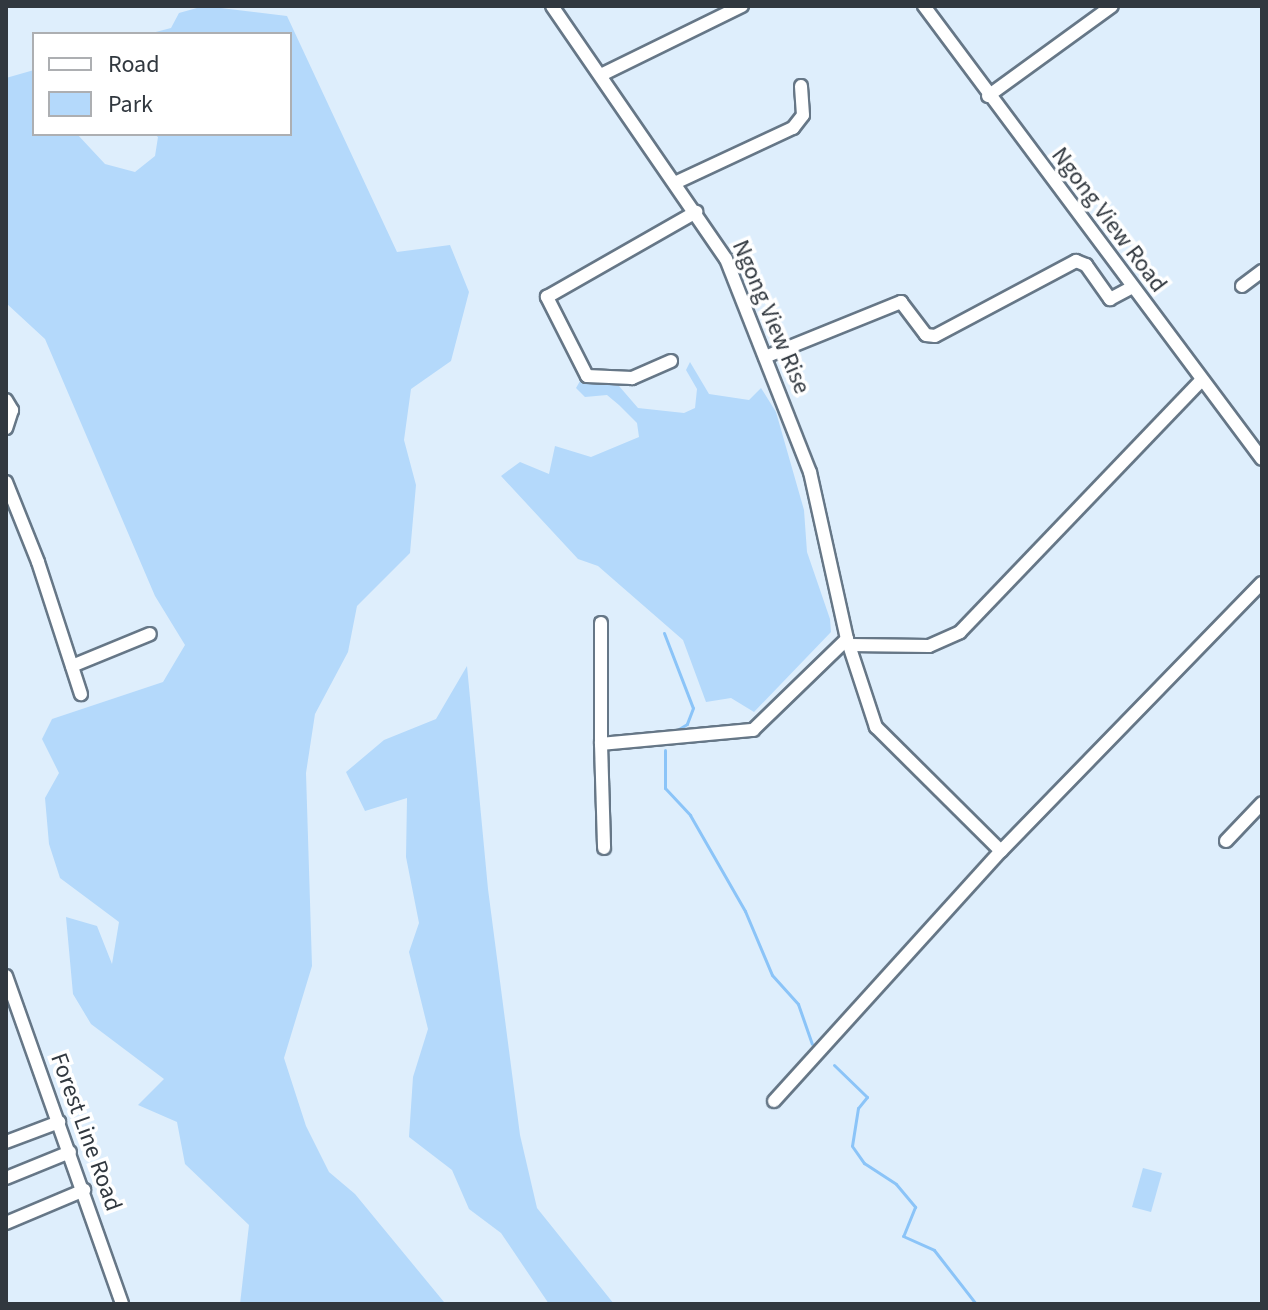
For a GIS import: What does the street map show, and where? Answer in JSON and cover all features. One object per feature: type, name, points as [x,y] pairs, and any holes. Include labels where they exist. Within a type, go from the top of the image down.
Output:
[{"type":"street","name":"Ngong View Rise","points":[[552,6],[677,182],[726,259],[810,472],[849,642],[876,727],[1001,851]]},
{"type":"street","points":[[601,75],[742,6]]},
{"type":"street","name":"Ngong View Road","points":[[924,6],[1131,288],[1262,459]]},
{"type":"street","points":[[988,96],[1112,6]]},
{"type":"street","points":[[677,182],[793,128],[803,115],[801,86]]},
{"type":"street","points":[[671,361],[632,378],[587,376],[547,297],[696,212]]},
{"type":"street","points":[[765,357],[901,302],[926,335],[935,336],[1076,261],[1086,265],[1110,299],[1131,288]]},
{"type":"street","points":[[1242,286],[1262,271]]},
{"type":"street","points":[[601,744],[748,732],[849,642],[929,646],[960,632],[1202,380]]},
{"type":"street","points":[[6,400],[12,417],[6,428]]},
{"type":"street","points":[[6,482],[81,694]]},
{"type":"street","points":[[774,1101],[1001,851],[1262,583]]},
{"type":"street","points":[[601,623],[604,848]]},
{"type":"street","points":[[72,666],[150,634]]},
{"type":"street","points":[[1226,841],[1262,803]]},
{"type":"street","name":"Forest Line Road","points":[[6,976],[122,1304]]},
{"type":"street","points":[[6,1142],[59,1122]]},
{"type":"street","points":[[6,1178],[70,1152]]},
{"type":"street","points":[[6,1223],[84,1190]]},
{"type":"green space","points":[[204,6],[287,16],[397,252],[450,245],[469,292],[451,361],[411,389],[404,440],[416,485],[410,553],[357,606],[348,652],[315,714],[306,773],[312,966],[284,1058],[306,1126],[329,1172],[355,1194],[444,1302],[460,1304],[240,1304],[249,1225],[185,1164],[177,1122],[138,1105],[164,1079],[91,1024],[73,994],[66,917],[97,926],[112,964],[119,922],[60,878],[49,844],[45,798],[59,773],[42,739],[52,719],[163,682],[185,645],[155,596],[45,339],[6,303],[6,78],[32,71],[32,136],[79,136],[105,164],[135,172],[155,156],[157,136],[292,136],[292,32],[156,32],[171,28],[179,13]]},
{"type":"green space","points":[[690,362],[709,394],[749,400],[761,388],[776,412],[804,510],[807,552],[830,619],[831,632],[754,712],[731,698],[706,702],[683,640],[598,566],[578,559],[501,476],[520,462],[549,474],[555,446],[591,457],[639,437],[637,423],[619,405],[607,395],[585,397],[576,388],[580,381],[619,386],[638,408],[684,413],[695,408],[697,389],[686,370]]},
{"type":"green space","points":[[467,666],[488,889],[520,1135],[537,1208],[614,1304],[549,1304],[501,1233],[469,1209],[452,1170],[409,1137],[413,1077],[428,1029],[409,952],[419,923],[406,857],[407,798],[365,811],[346,772],[384,740],[436,719]]},
{"type":"green space","points":[[1143,1168],[1162,1173],[1151,1212],[1132,1207]]},
{"type":"waterway","points":[[664,633],[693,708],[687,724],[677,730]]},
{"type":"waterway","points":[[665,750],[665,788],[690,815],[745,911],[772,975],[798,1004],[812,1044]]},
{"type":"waterway","points":[[834,1065],[867,1097],[858,1108],[852,1146],[864,1163],[896,1184],[915,1207],[903,1236],[934,1250],[976,1304]]}]
